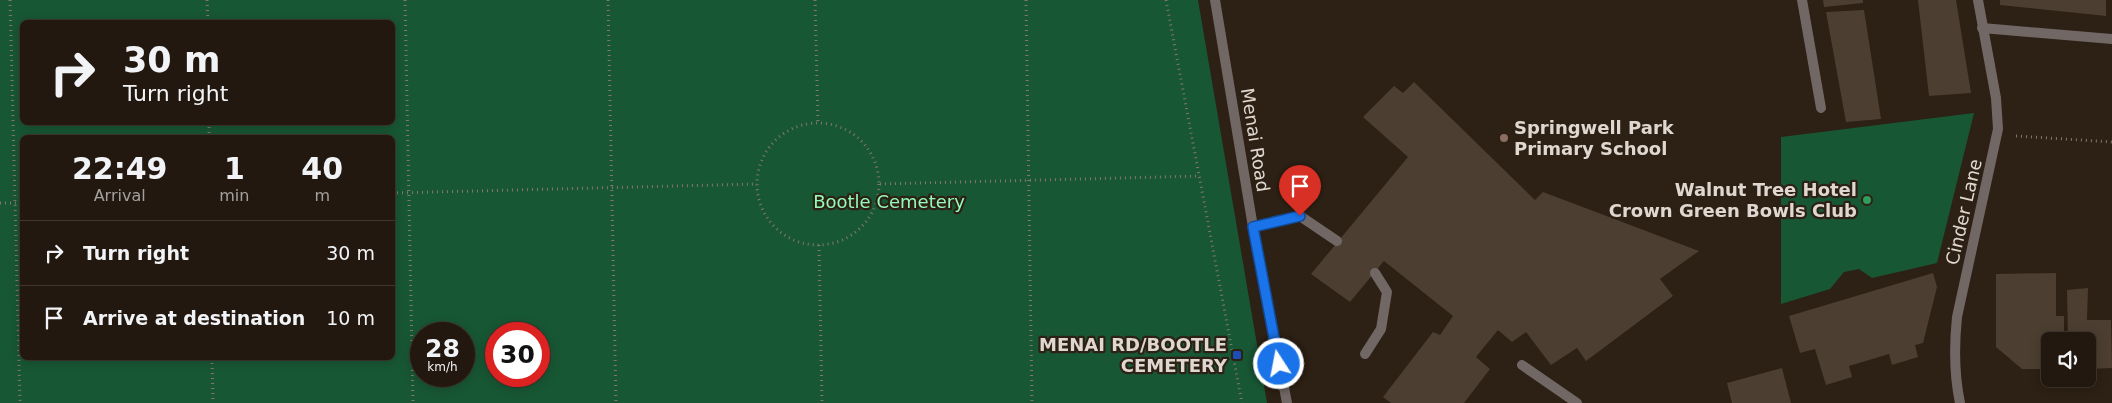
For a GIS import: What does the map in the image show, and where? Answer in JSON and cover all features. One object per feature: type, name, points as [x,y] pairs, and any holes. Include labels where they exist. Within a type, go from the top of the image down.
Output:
[{"type":"street","name":"Menai Road","points":[[1215,0],[1253,227],[1287,403]]},
{"type":"street","points":[[1802,0],[1821,108]]},
{"type":"street","name":"Cinder Lane","points":[[1960,403],[1954,367],[1957,317],[1998,136],[1996,98],[1978,0]]},
{"type":"street","points":[[1982,28],[2112,39]]},
{"type":"street","points":[[1253,227],[1300,216],[1337,241]]},
{"type":"street","points":[[1364,354],[1381,329],[1387,292],[1375,273]]},
{"type":"street","points":[[1522,365],[1577,403]]},
{"type":"path","points":[[10,0],[20,403]]},
{"type":"path","points":[[207,0],[208,20]]},
{"type":"path","points":[[405,0],[413,403]]},
{"type":"path","points":[[608,0],[616,403]]},
{"type":"path","points":[[815,0],[818,122]]},
{"type":"path","points":[[1026,0],[1032,403]]},
{"type":"path","points":[[1166,0],[1242,403]]},
{"type":"path","points":[[818,122],[838,125],[855,134],[869,147],[877,164],[880,184],[876,205],[866,223],[849,237],[829,244],[808,245],[788,237],[771,224],[761,205],[757,184],[760,165],[768,147],[782,134],[799,125],[818,122]]},
{"type":"path","points":[[1998,136],[2112,142]]},
{"type":"path","points":[[880,184],[1200,176]]},
{"type":"path","points":[[395,193],[757,184]]},
{"type":"path","points":[[0,203],[20,202]]},
{"type":"path","points":[[819,244],[822,403]]},
{"type":"path","points":[[212,360],[213,403]]},
{"type":"green space","name":"Bootle Cemetery","points":[[0,0],[1198,0],[1267,403],[0,403]]},
{"type":"green space","name":"Walnut Tree Hotel Crown Green Bowls Club","points":[[1974,113],[1937,263],[1872,278],[1859,269],[1844,272],[1830,289],[1781,304],[1781,137]]},
{"type":"building","points":[[1823,0],[1863,0],[1863,3],[1824,7]]},
{"type":"building","points":[[1918,0],[1956,0],[1971,93],[1929,96]]},
{"type":"building","points":[[2000,0],[2106,0],[2106,16],[2000,5]]},
{"type":"building","points":[[1864,10],[1881,119],[1846,122],[1826,12]]},
{"type":"building","points":[[1414,82],[1535,200],[1543,192],[1699,251],[1660,279],[1673,296],[1586,361],[1577,348],[1551,365],[1526,332],[1512,342],[1498,330],[1476,357],[1490,369],[1464,403],[1391,403],[1383,397],[1433,332],[1440,335],[1453,316],[1384,261],[1350,302],[1311,274],[1408,157],[1363,117],[1394,86],[1403,93]]},
{"type":"building","points":[[1933,273],[1937,287],[1923,343],[1915,345],[1918,357],[1892,365],[1889,354],[1849,366],[1852,377],[1826,385],[1815,349],[1800,353],[1789,316]]},
{"type":"building","points":[[2056,273],[2056,316],[2064,316],[2064,332],[2041,332],[2041,369],[2022,369],[1996,347],[1996,274]]},
{"type":"building","points":[[2088,288],[2087,320],[2111,320],[2112,368],[2096,369],[2096,332],[2068,332],[2067,290]]},
{"type":"building","points":[[1782,368],[1791,403],[1732,403],[1727,383]]},
{"type":"place","name":"Springwell Park Primary School","points":[[1504,138]]},
{"type":"place","name":"Walnut Tree Hotel Crown Green Bowls Club","points":[[1867,200]]},
{"type":"place","name":"MENAI RD/BOOTLE CEMETERY","points":[[1237,355]]},
{"type":"route","points":[[1279,364],[1253,227],[1300,216]]}]
